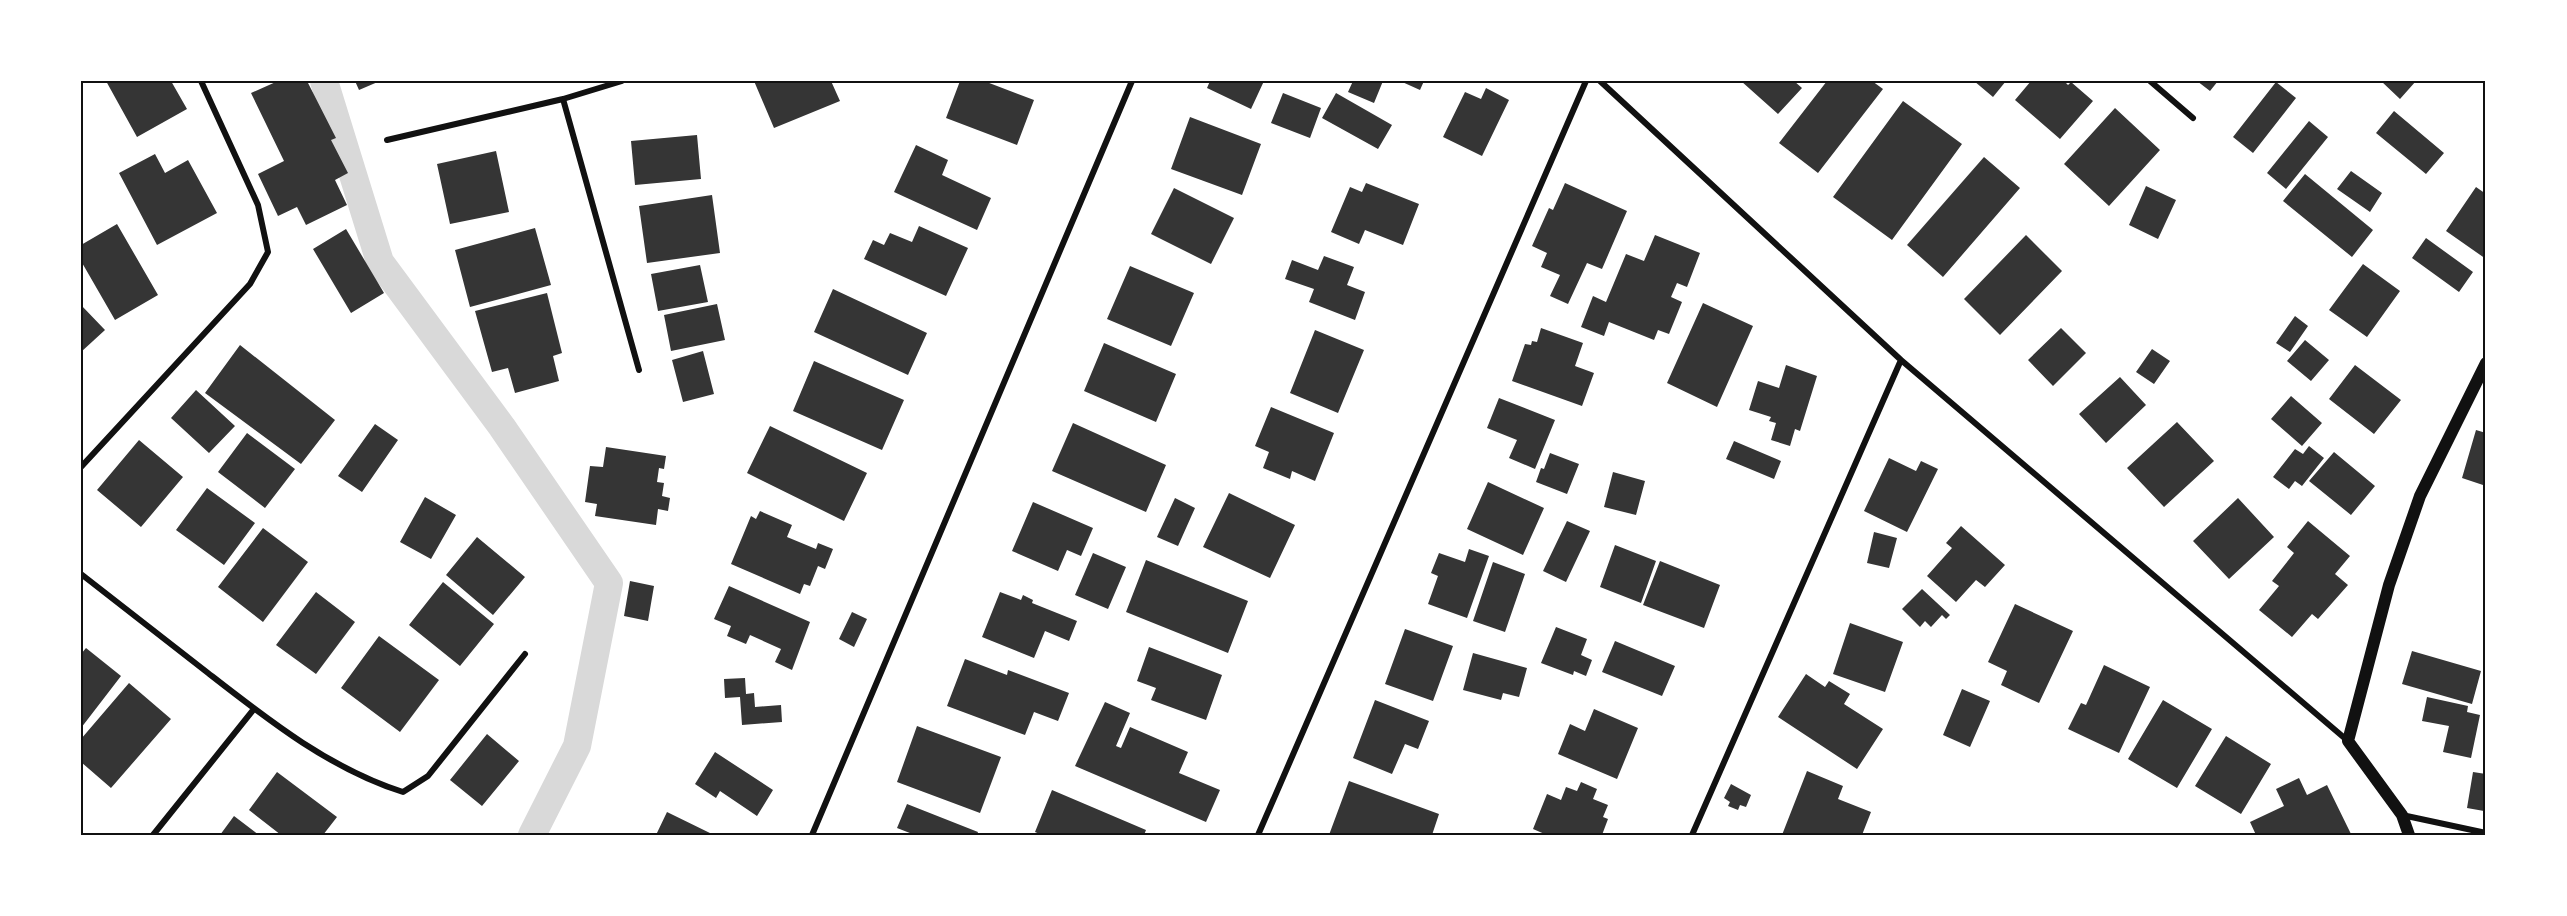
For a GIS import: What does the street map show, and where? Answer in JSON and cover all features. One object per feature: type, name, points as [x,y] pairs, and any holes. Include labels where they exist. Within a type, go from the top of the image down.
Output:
[{"type":"main road","points":[[2409,835],[2402,815],[2348,741],[2390,585],[2420,496],[2486,363]]},
{"type":"street","points":[[81,467],[249,284],[268,252],[258,205],[201,81]]},
{"type":"street","points":[[387,140],[563,99],[622,81]]},
{"type":"street","points":[[812,835],[1132,81]]},
{"type":"street","points":[[1258,835],[1586,81]]},
{"type":"street","points":[[1600,81],[1901,360],[2348,741]]},
{"type":"street","points":[[2151,81],[2193,118]]},
{"type":"street","points":[[563,99],[639,370]]},
{"type":"street","points":[[1692,835],[1901,360]]},
{"type":"street","points":[[81,574],[254,709],[316,751],[374,783],[403,792],[428,776],[525,654]]},
{"type":"street","points":[[153,835],[254,709]]},
{"type":"street","points":[[2402,815],[2486,833]]},
{"type":"building","points":[[106,81],[171,81],[187,109],[137,137]]},
{"type":"building","points":[[278,81],[307,81],[336,138],[331,140],[348,173],[335,180],[347,205],[306,225],[297,207],[278,216],[258,174],[284,161],[251,93]]},
{"type":"building","points":[[355,81],[380,81],[359,90]]},
{"type":"building","points":[[754,81],[831,81],[840,101],[774,128]]},
{"type":"building","points":[[960,81],[984,81],[1034,100],[1017,145],[946,118]]},
{"type":"building","points":[[1210,81],[1264,81],[1251,109],[1207,88]]},
{"type":"building","points":[[1353,81],[1383,81],[1374,103],[1348,92]]},
{"type":"building","points":[[1400,81],[1424,81],[1420,90]]},
{"type":"building","points":[[1741,81],[1794,81],[1802,88],[1778,114]]},
{"type":"building","points":[[1827,81],[1872,81],[1883,89],[1818,173],[1779,143]]},
{"type":"building","points":[[1974,81],[2006,81],[1993,97]]},
{"type":"building","points":[[2031,81],[2064,81],[2068,85],[2071,82],[2093,101],[2060,139],[2015,100]]},
{"type":"building","points":[[2197,81],[2218,81],[2210,91]]},
{"type":"building","points":[[2381,81],[2416,81],[2400,99]]},
{"type":"building","points":[[2276,82],[2296,98],[2253,153],[2233,137]]},
{"type":"building","points":[[1486,88],[1509,100],[1482,156],[1443,137],[1465,92],[1481,99]]},
{"type":"building","points":[[1283,93],[1321,108],[1310,138],[1271,123]]},
{"type":"building","points":[[1336,93],[1392,125],[1378,149],[1322,118]]},
{"type":"building","points":[[1903,101],[1962,144],[1892,240],[1833,197]]},
{"type":"building","points":[[2115,108],[2160,150],[2109,206],[2064,164]]},
{"type":"building","points":[[2394,111],[2444,153],[2426,174],[2376,133]]},
{"type":"building","points":[[1190,117],[1261,144],[1242,195],[1171,169]]},
{"type":"building","points":[[2309,121],[2328,137],[2286,189],[2267,173]]},
{"type":"building","points":[[697,135],[701,179],[635,185],[631,141]]},
{"type":"building","points":[[916,145],[948,160],[942,175],[991,198],[977,230],[894,192]]},
{"type":"building","points":[[496,151],[509,212],[450,224],[437,164]]},
{"type":"building","points":[[155,154],[165,173],[188,160],[217,213],[157,245],[119,173]]},
{"type":"building","points":[[1984,157],[2020,188],[1943,277],[1907,245]]},
{"type":"building","points":[[2351,171],[2382,193],[2370,212],[2337,189]]},
{"type":"building","points":[[2305,174],[2373,230],[2352,257],[2283,201]]},
{"type":"building","points":[[1366,183],[1419,204],[1403,245],[1365,230],[1359,244],[1331,232],[1350,187],[1362,192]]},
{"type":"building","points":[[1565,183],[1627,211],[1602,269],[1587,263],[1568,304],[1550,296],[1560,275],[1541,267],[1547,253],[1532,246],[1549,208],[1553,210]]},
{"type":"building","points":[[2146,186],[2176,200],[2158,239],[2129,225]]},
{"type":"building","points":[[2476,187],[2486,194],[2486,259],[2446,231]]},
{"type":"building","points":[[1174,188],[1234,218],[1211,264],[1151,234]]},
{"type":"building","points":[[712,195],[720,253],[647,263],[639,206]]},
{"type":"building","points":[[117,224],[158,295],[115,320],[81,261],[81,245]]},
{"type":"building","points":[[919,226],[968,248],[946,296],[864,259],[873,240],[884,245],[890,233],[912,242]]},
{"type":"building","points":[[535,228],[551,285],[470,307],[455,250]]},
{"type":"building","points":[[346,229],[384,293],[351,313],[313,249]]},
{"type":"building","points":[[1655,235],[1700,253],[1687,287],[1677,283],[1671,297],[1682,302],[1669,334],[1658,330],[1654,340],[1609,322],[1604,336],[1581,327],[1593,296],[1606,302],[1626,254],[1644,261]]},
{"type":"building","points":[[2026,235],[2062,271],[2000,335],[1964,299]]},
{"type":"building","points":[[2426,238],[2473,272],[2459,292],[2412,258]]},
{"type":"building","points":[[1324,256],[1354,267],[1347,285],[1365,292],[1355,320],[1309,302],[1314,289],[1285,279],[1292,260],[1318,270]]},
{"type":"building","points":[[2363,264],[2400,291],[2367,337],[2329,310]]},
{"type":"building","points":[[700,265],[708,302],[658,311],[651,274]]},
{"type":"building","points":[[1130,266],[1194,293],[1171,346],[1107,319]]},
{"type":"building","points":[[833,289],[927,333],[908,375],[814,332]]},
{"type":"building","points":[[547,293],[562,353],[553,356],[559,381],[515,393],[508,368],[492,372],[475,311]]},
{"type":"building","points":[[1703,303],[1753,326],[1717,407],[1667,383]]},
{"type":"building","points":[[717,304],[725,340],[671,351],[664,315]]},
{"type":"building","points":[[81,305],[105,330],[81,352]]},
{"type":"building","points":[[2295,316],[2308,326],[2290,352],[2276,343]]},
{"type":"building","points":[[1541,328],[1583,343],[1575,366],[1594,373],[1582,406],[1512,381],[1525,344],[1531,345],[1532,341],[1537,342]]},
{"type":"building","points":[[2061,328],[2086,353],[2053,386],[2028,360]]},
{"type":"building","points":[[1315,330],[1364,350],[1338,413],[1290,393]]},
{"type":"building","points":[[2305,340],[2329,360],[2311,381],[2287,361]]},
{"type":"building","points":[[1104,343],[1176,374],[1156,422],[1084,391]]},
{"type":"building","points":[[240,345],[335,420],[301,464],[205,393]]},
{"type":"building","points":[[2152,349],[2170,361],[2154,384],[2136,372]]},
{"type":"building","points":[[703,351],[714,394],[683,402],[672,360]]},
{"type":"building","points":[[814,361],[904,400],[882,450],[793,411]]},
{"type":"building","points":[[1786,365],[1817,376],[1800,431],[1795,429],[1790,446],[1771,440],[1776,423],[1769,421],[1771,417],[1749,410],[1758,381],[1779,388]]},
{"type":"building","points":[[2355,365],[2401,400],[2374,434],[2329,399]]},
{"type":"building","points":[[2120,377],[2146,405],[2106,443],[2079,414]]},
{"type":"building","points":[[196,390],[235,426],[209,453],[171,418]]},
{"type":"building","points":[[2291,396],[2322,423],[2302,446],[2271,419]]},
{"type":"building","points":[[1499,398],[1555,420],[1535,469],[1509,458],[1517,440],[1487,428]]},
{"type":"building","points":[[1271,407],[1334,433],[1315,481],[1292,471],[1290,479],[1263,468],[1269,452],[1255,446]]},
{"type":"building","points":[[2177,422],[2214,461],[2164,507],[2127,468]]},
{"type":"building","points":[[1073,423],[1166,465],[1146,512],[1052,471]]},
{"type":"building","points":[[375,424],[398,440],[362,492],[338,476]]},
{"type":"building","points":[[770,426],[867,473],[844,521],[747,473]]},
{"type":"building","points":[[2476,430],[2486,433],[2486,486],[2462,478]]},
{"type":"building","points":[[247,433],[295,469],[265,508],[218,472]]},
{"type":"building","points":[[139,440],[183,477],[141,527],[97,490]]},
{"type":"building","points":[[1734,441],[1781,461],[1774,479],[1726,459]]},
{"type":"building","points":[[2309,446],[2324,458],[2302,486],[2295,481],[2289,489],[2273,477],[2295,449],[2303,454]]},
{"type":"building","points":[[606,447],[666,456],[664,469],[659,468],[657,482],[664,483],[662,496],[670,498],[668,511],[658,509],[656,525],[595,516],[597,504],[585,502],[590,466],[603,467]]},
{"type":"building","points":[[2334,452],[2375,486],[2351,515],[2309,481]]},
{"type":"building","points":[[1550,453],[1579,464],[1567,494],[1536,482]]},
{"type":"building","points":[[1889,458],[1916,471],[1921,461],[1938,469],[1907,532],[1864,511]]},
{"type":"building","points":[[1613,472],[1645,481],[1636,515],[1604,507]]},
{"type":"building","points":[[1488,482],[1544,508],[1523,555],[1467,529]]},
{"type":"building","points":[[207,488],[255,523],[224,565],[176,530]]},
{"type":"building","points":[[1229,493],[1295,525],[1270,578],[1203,547]]},
{"type":"building","points":[[425,497],[456,515],[431,559],[400,542]]},
{"type":"building","points":[[1175,498],[1195,508],[1178,546],[1157,537]]},
{"type":"building","points":[[2238,498],[2274,537],[2229,579],[2193,541]]},
{"type":"building","points":[[1033,502],[1093,528],[1081,556],[1067,550],[1058,571],[1012,551]]},
{"type":"building","points":[[760,511],[792,525],[787,537],[816,549],[818,543],[833,549],[825,569],[818,566],[810,586],[804,584],[800,594],[731,564],[751,516],[756,519]]},
{"type":"building","points":[[1567,521],[1590,531],[1566,582],[1543,571]]},
{"type":"building","points":[[2308,521],[2350,556],[2335,574],[2348,585],[2318,619],[2312,614],[2292,637],[2259,610],[2279,586],[2272,581],[2294,553],[2287,547]]},
{"type":"building","points":[[1961,526],[2005,565],[1985,587],[1976,580],[1956,602],[1927,576],[1952,548],[1946,543]]},
{"type":"building","points":[[263,528],[308,562],[263,622],[218,587]]},
{"type":"building","points":[[1874,532],[1897,538],[1889,568],[1867,563]]},
{"type":"building","points":[[477,537],[525,577],[493,615],[446,575]]},
{"type":"building","points":[[1615,545],[1656,561],[1641,603],[1600,587]]},
{"type":"building","points":[[1469,549],[1489,556],[1467,618],[1428,604],[1438,576],[1431,573],[1439,553],[1465,562]]},
{"type":"building","points":[[1093,553],[1126,567],[1108,609],[1075,595]]},
{"type":"building","points":[[1146,560],[1248,601],[1228,653],[1126,612]]},
{"type":"building","points":[[1660,561],[1720,585],[1704,628],[1643,605]]},
{"type":"building","points":[[1493,562],[1525,574],[1505,632],[1473,621]]},
{"type":"building","points":[[630,581],[654,586],[648,621],[624,616]]},
{"type":"building","points":[[443,582],[494,624],[460,666],[409,625]]},
{"type":"building","points":[[729,586],[810,622],[792,670],[775,662],[781,649],[750,635],[746,644],[727,636],[731,626],[714,619]]},
{"type":"building","points":[[1922,589],[1950,615],[1946,619],[1942,615],[1931,627],[1925,621],[1920,627],[1902,609]]},
{"type":"building","points":[[316,592],[355,622],[316,674],[276,645]]},
{"type":"building","points":[[1000,592],[1021,600],[1023,595],[1033,600],[1032,603],[1077,621],[1069,641],[1045,631],[1034,658],[982,637]]},
{"type":"building","points":[[2015,604],[2073,631],[2039,703],[2001,685],[2007,671],[1988,662]]},
{"type":"building","points":[[852,612],[867,619],[854,647],[839,639]]},
{"type":"building","points":[[1850,623],[1903,642],[1885,692],[1833,674]]},
{"type":"building","points":[[1556,627],[1587,639],[1581,655],[1592,660],[1586,676],[1574,671],[1573,675],[1541,663]]},
{"type":"building","points":[[1405,629],[1453,646],[1433,701],[1385,684]]},
{"type":"building","points":[[379,636],[439,680],[400,732],[341,688]]},
{"type":"building","points":[[1615,641],[1675,666],[1662,696],[1602,672]]},
{"type":"building","points":[[1149,647],[1222,675],[1206,720],[1151,700],[1156,688],[1137,681]]},
{"type":"building","points":[[86,648],[121,676],[81,728],[81,654]]},
{"type":"building","points":[[2412,651],[2481,671],[2472,704],[2402,684]]},
{"type":"building","points":[[1473,653],[1527,668],[1519,697],[1503,693],[1501,700],[1463,690]]},
{"type":"building","points":[[965,659],[1007,675],[1008,670],[1069,693],[1058,721],[1034,712],[1025,735],[947,706]]},
{"type":"building","points":[[2104,665],[2150,687],[2119,753],[2068,729],[2081,703],[2086,705]]},
{"type":"building","points":[[1806,674],[1825,687],[1829,681],[1850,694],[1844,704],[1883,729],[1857,769],[1778,717]]},
{"type":"building","points":[[745,678],[746,694],[754,693],[755,707],[781,705],[782,722],[742,725],[740,697],[725,698],[724,679]]},
{"type":"building","points":[[129,683],[171,719],[111,788],[81,762],[81,739]]},
{"type":"building","points":[[1962,689],[1990,701],[1970,747],[1943,735]]},
{"type":"building","points":[[2427,697],[2468,706],[2467,712],[2480,715],[2471,758],[2443,752],[2449,726],[2422,721]]},
{"type":"building","points":[[1375,700],[1429,721],[1418,749],[1405,744],[1392,774],[1353,758]]},
{"type":"building","points":[[2163,700],[2212,729],[2177,788],[2128,759]]},
{"type":"building","points":[[1105,702],[1130,713],[1116,746],[1121,748],[1130,727],[1188,752],[1179,773],[1220,790],[1206,822],[1075,766]]},
{"type":"building","points":[[1594,709],[1638,728],[1617,779],[1558,754],[1570,724],[1585,731]]},
{"type":"building","points":[[917,726],[1001,757],[980,813],[897,782]]},
{"type":"building","points":[[487,734],[519,761],[482,806],[450,780]]},
{"type":"building","points":[[2226,736],[2271,764],[2241,814],[2195,786]]},
{"type":"building","points":[[715,752],[773,790],[757,816],[720,791],[716,798],[695,784]]},
{"type":"building","points":[[1807,771],[1843,786],[1838,799],[1871,812],[1862,835],[1782,835]]},
{"type":"building","points":[[277,772],[337,817],[323,835],[281,835],[249,810]]},
{"type":"building","points":[[2473,772],[2486,774],[2486,819],[2483,818],[2484,811],[2467,808]]},
{"type":"building","points":[[2299,778],[2307,795],[2327,785],[2351,834],[2256,835],[2250,822],[2284,806],[2276,789]]},
{"type":"building","points":[[1349,781],[1439,814],[1432,835],[1329,835]]},
{"type":"building","points":[[1581,782],[1597,789],[1593,799],[1608,805],[1603,817],[1608,819],[1602,835],[1547,835],[1533,829],[1547,794],[1561,800],[1566,787],[1577,791]]},
{"type":"building","points":[[1731,784],[1751,795],[1746,807],[1740,805],[1738,810],[1728,806],[1730,802],[1724,798]]},
{"type":"building","points":[[1052,790],[1146,830],[1144,835],[1042,835],[1035,832]]},
{"type":"building","points":[[907,804],[978,832],[977,835],[915,835],[897,828]]},
{"type":"building","points":[[667,812],[714,835],[656,835]]},
{"type":"building","points":[[234,816],[259,835],[220,835]]},
{"type":"waterway","points":[[324,81],[380,262],[502,427],[609,583],[577,746],[532,835]]}]
